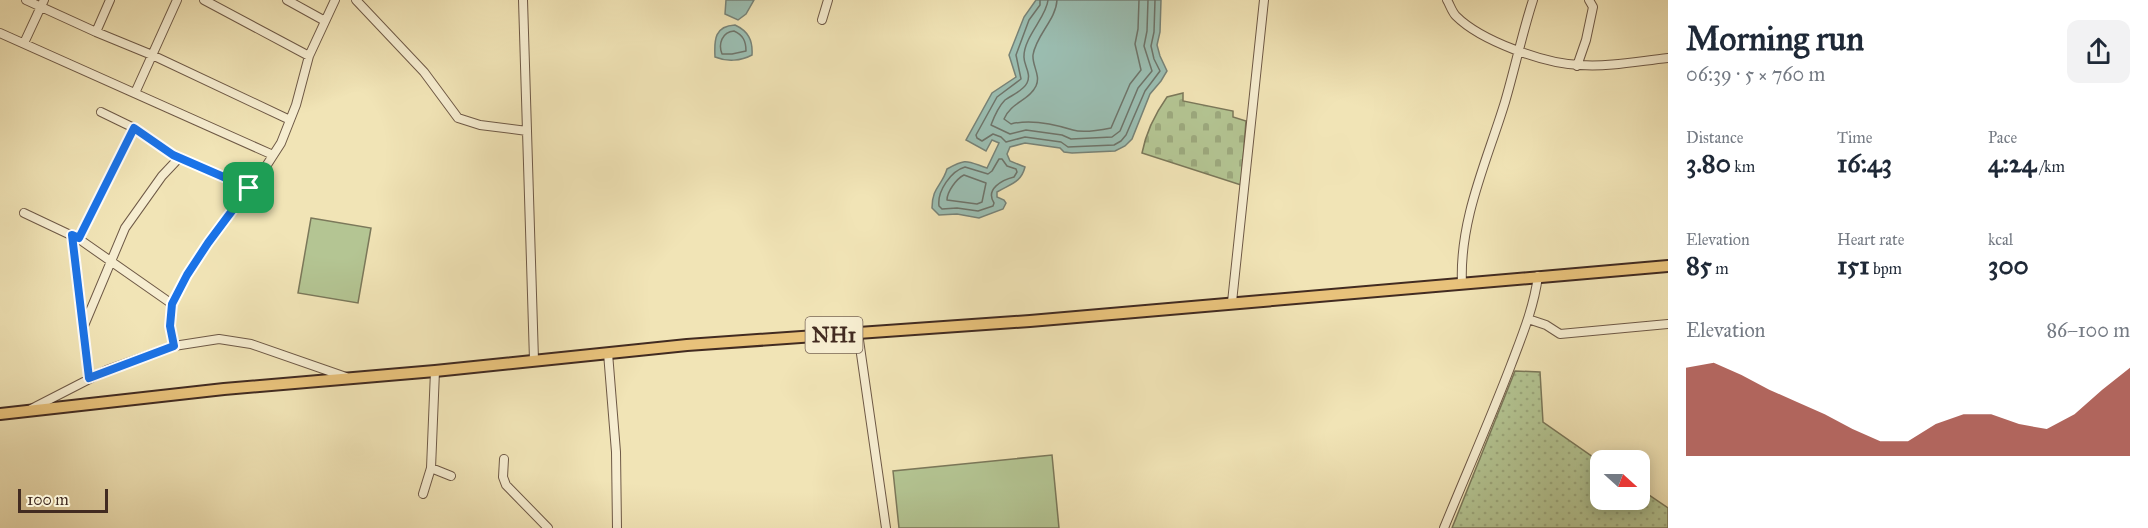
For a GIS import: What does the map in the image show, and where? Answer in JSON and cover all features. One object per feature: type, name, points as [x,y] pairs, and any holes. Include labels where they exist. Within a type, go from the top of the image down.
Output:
[{"type":"highway","name":"NH1","points":[[0,414],[224,389],[608,353],[1030,321],[1668,266]]},
{"type":"street","points":[[26,0],[43,4],[96,32],[153,54],[290,120]]},
{"type":"street","points":[[96,32],[110,0]]},
{"type":"street","points":[[135,93],[177,0]]},
{"type":"street","points":[[204,0],[309,56]]},
{"type":"street","points":[[287,0],[325,21]]},
{"type":"street","points":[[174,346],[170,326],[172,304],[187,275],[208,243],[281,143],[309,56],[335,0]]},
{"type":"street","points":[[356,0],[424,72],[458,118],[480,125],[527,131]]},
{"type":"street","points":[[523,0],[534,360]]},
{"type":"street","points":[[822,20],[828,0]]},
{"type":"street","points":[[1232,302],[1264,0]]},
{"type":"street","points":[[1447,0],[1454,14],[1470,28],[1517,52],[1577,66],[1618,65],[1668,58]]},
{"type":"street","points":[[1462,284],[1461,267],[1467,221],[1533,0]]},
{"type":"street","points":[[1577,66],[1593,8],[1588,0]]},
{"type":"street","points":[[24,43],[43,4]]},
{"type":"street","points":[[0,33],[273,155]]},
{"type":"street","points":[[102,112],[134,128],[179,158],[249,188]]},
{"type":"street","points":[[89,378],[75,237],[134,128]]},
{"type":"street","points":[[83,328],[125,228],[162,176],[179,158]]},
{"type":"street","points":[[24,213],[75,237],[172,304]]},
{"type":"street","points":[[1444,528],[1494,410],[1528,319],[1536,293],[1538,276]]},
{"type":"street","points":[[1528,319],[1546,325],[1560,334],[1668,324]]},
{"type":"street","points":[[858,333],[886,528]]},
{"type":"street","points":[[25,411],[89,378],[174,346],[219,339],[251,344],[348,378]]},
{"type":"street","points":[[608,353],[616,452],[616,528]]},
{"type":"street","points":[[423,494],[431,468],[435,371]]},
{"type":"street","points":[[504,459],[503,477],[507,485],[548,528]]},
{"type":"street","points":[[431,468],[451,476]]},
{"type":"green space","points":[[1183,93],[1183,101],[1233,111],[1233,117],[1246,121],[1241,185],[1142,153],[1152,124],[1167,97]]},
{"type":"green space","points":[[311,218],[371,228],[358,303],[298,293]]},
{"type":"green space","points":[[1515,371],[1540,372],[1543,422],[1590,455],[1590,510],[1650,510],[1650,496],[1668,508],[1668,528],[1452,528]]},
{"type":"green space","points":[[1052,455],[1059,528],[899,528],[893,471]]},
{"type":"water","points":[[726,0],[754,0],[746,14],[738,20],[725,14]]},
{"type":"water","points":[[1036,0],[1161,0],[1160,32],[1157,45],[1167,71],[1150,94],[1132,139],[1125,146],[1115,151],[1072,153],[1064,152],[1060,148],[1025,143],[1010,147],[1007,154],[1010,161],[1025,167],[1018,180],[997,192],[997,197],[1006,203],[1003,209],[979,218],[957,214],[939,215],[932,208],[932,201],[947,169],[967,162],[987,168],[999,143],[992,140],[986,151],[966,140],[992,93],[1016,77],[1009,55],[1024,17]]},
{"type":"water","points":[[735,25],[749,37],[752,55],[734,60],[715,57],[717,35],[723,28]]},
{"type":"route","points":[[134,128],[173,155],[249,188],[208,243],[187,275],[172,304],[170,326],[174,346],[89,378],[72,235],[79,238],[134,128]]}]
